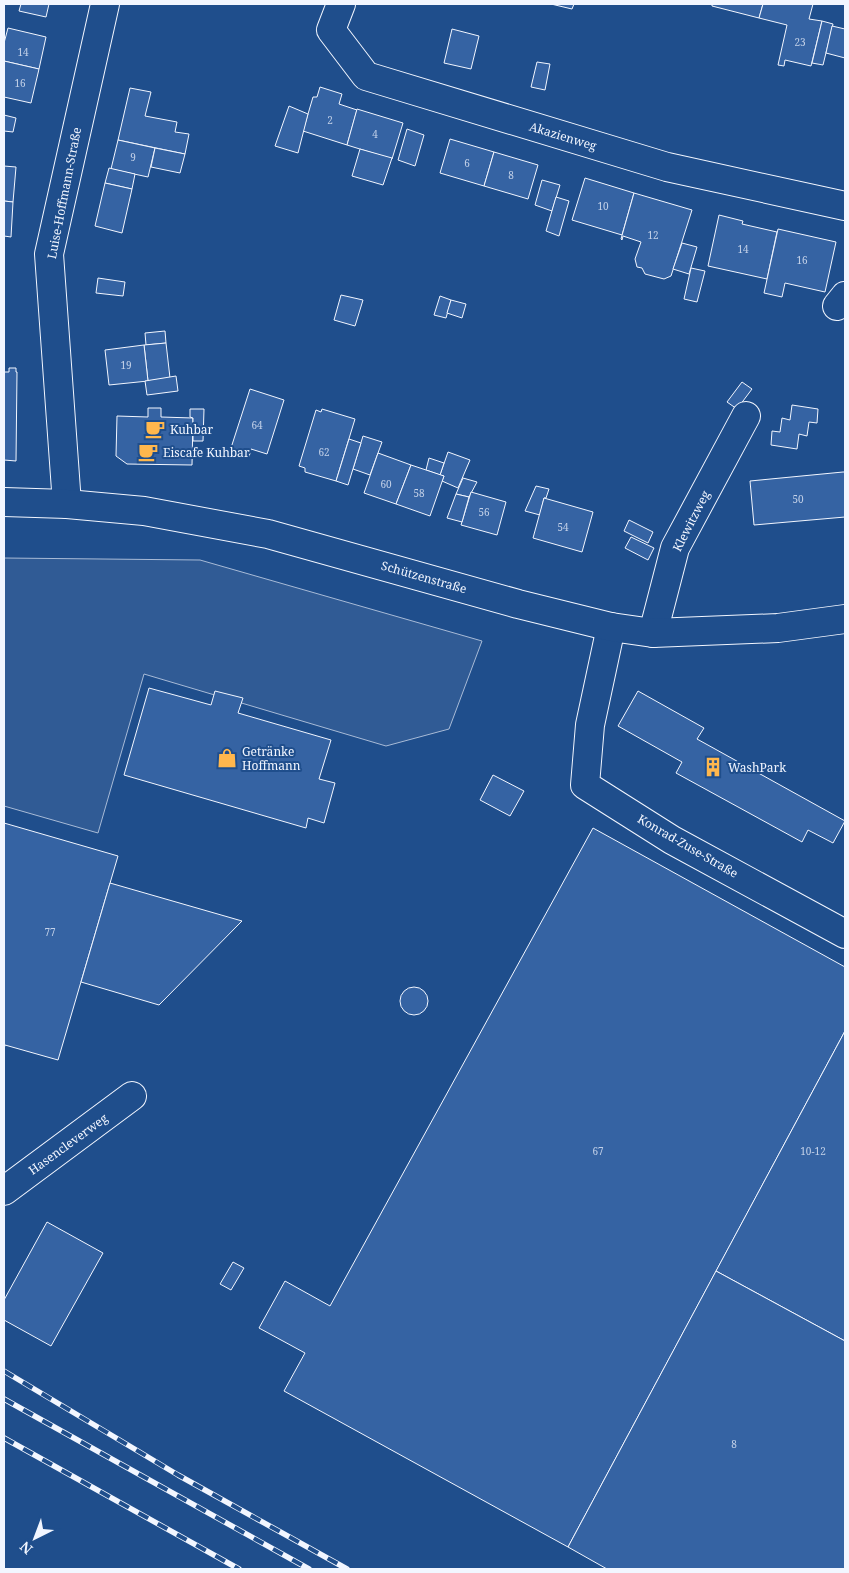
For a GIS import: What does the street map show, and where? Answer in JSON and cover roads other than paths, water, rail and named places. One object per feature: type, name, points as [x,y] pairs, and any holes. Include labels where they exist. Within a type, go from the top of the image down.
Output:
[{"type":"street","name":"Luise-Hoffmann-Straße","points":[[67,504],[49,254],[105,4]]},
{"type":"street","name":"Akazienweg","points":[[341,4],[331,30],[366,76],[667,167],[845,206]]},
{"type":"street","name":"Klewitzweg","points":[[653,633],[675,548],[746,416]]},
{"type":"street","name":"Schützenstraße","points":[[4,502],[67,504],[144,511],[268,534],[518,604],[611,627],[653,633],[778,628],[845,620]]},
{"type":"street","name":"Konrad-Zuse-Straße","points":[[611,627],[590,725],[585,784],[672,840],[845,934]]},
{"type":"street","name":"Hasencleverweg","points":[[4,1191],[132,1096]]},
{"type":"railway","points":[[4,1371],[178,1475],[347,1569]]},
{"type":"railway","points":[[4,1399],[309,1569]]},
{"type":"railway","points":[[4,1438],[239,1569]]},
{"type":"place","name":"Kuhbar","points":[[155,429]]},
{"type":"place","name":"Eiscafe Kuhbar","points":[[148,452]]},
{"type":"place","name":"Getränke Hoffmann","points":[[227,758]]},
{"type":"place","name":"WashPark","points":[[713,767]]}]
